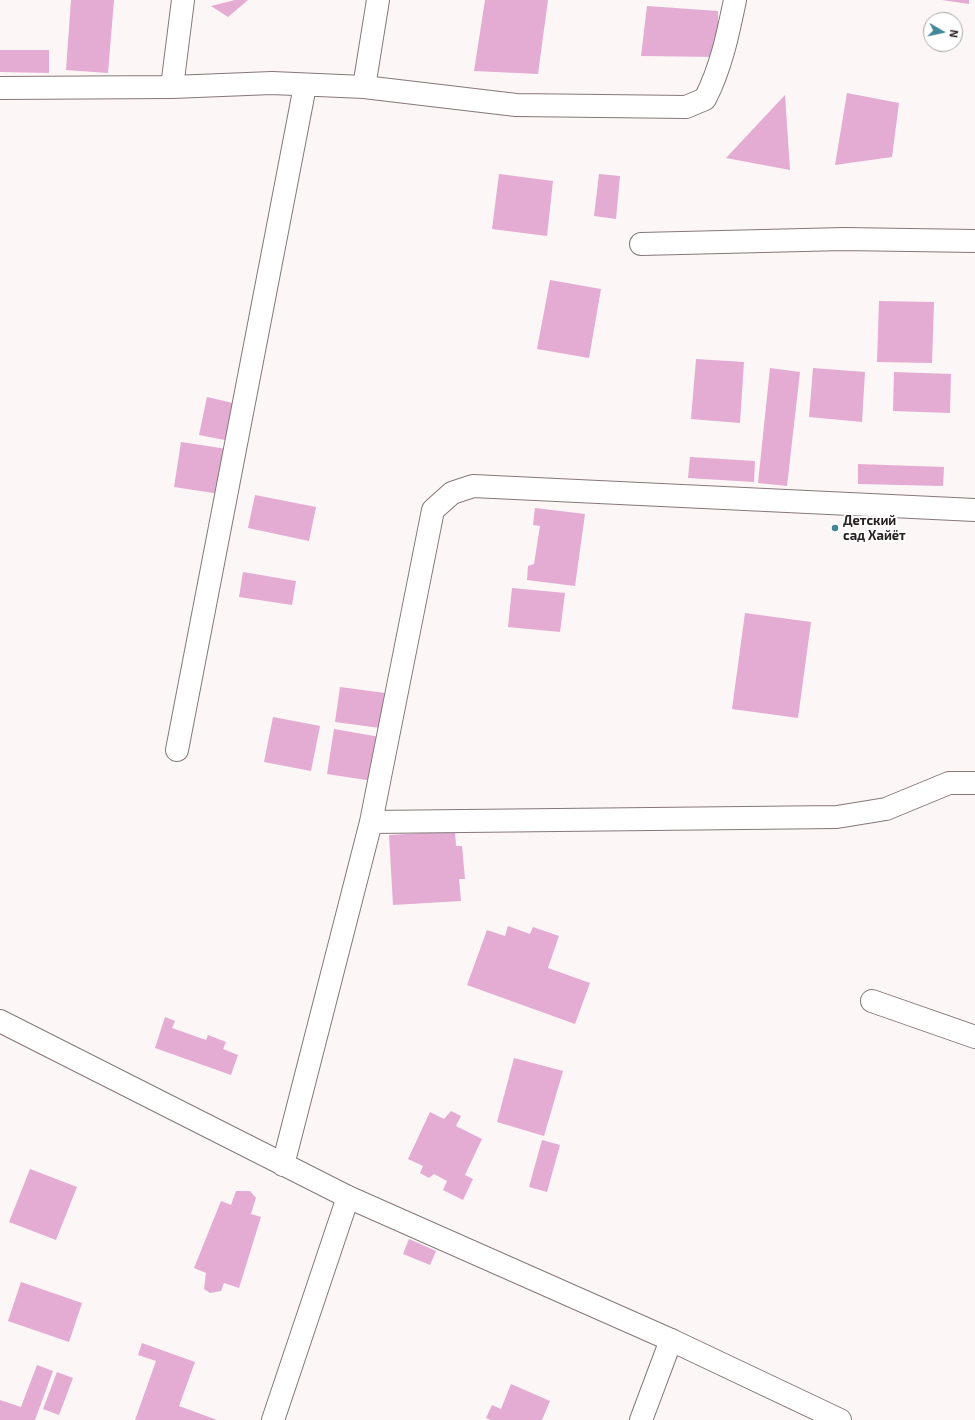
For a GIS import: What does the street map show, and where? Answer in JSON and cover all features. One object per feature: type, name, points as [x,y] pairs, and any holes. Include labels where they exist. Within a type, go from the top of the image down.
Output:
[{"type":"street","points":[[172,87],[183,0]]},
{"type":"street","points":[[364,86],[378,0]]},
{"type":"street","points":[[0,88],[172,87],[272,83],[305,86],[364,86],[516,105],[686,107],[705,99],[712,85],[722,57],[735,0]]},
{"type":"street","points":[[177,750],[305,86]]},
{"type":"street","points":[[641,244],[844,239],[975,240]]},
{"type":"street","points":[[283,1165],[371,822],[433,510],[452,493],[473,486],[975,510]]},
{"type":"street","points":[[371,822],[838,817],[886,810],[949,783],[975,783]]},
{"type":"street","points":[[872,1001],[975,1037]]},
{"type":"street","points":[[0,1021],[348,1197],[671,1340],[840,1420]]},
{"type":"street","points":[[272,1420],[348,1197]]},
{"type":"street","points":[[641,1420],[671,1340]]},
{"type":"building","points":[[71,0],[114,0],[108,73],[66,70]]},
{"type":"building","points":[[235,0],[248,0],[228,17],[211,6]]},
{"type":"building","points":[[485,0],[548,0],[538,74],[474,71]]},
{"type":"building","points":[[942,0],[969,0],[969,4]]},
{"type":"building","points":[[647,6],[718,11],[719,57],[641,56]]},
{"type":"building","points":[[0,50],[49,50],[49,73],[0,72]]},
{"type":"building","points":[[847,93],[899,103],[892,157],[835,165]]},
{"type":"building","points":[[785,95],[790,170],[726,158]]},
{"type":"building","points":[[499,174],[553,181],[547,236],[492,229]]},
{"type":"building","points":[[599,174],[620,176],[616,219],[594,216]]},
{"type":"building","points":[[550,280],[601,289],[589,358],[537,349]]},
{"type":"building","points":[[879,301],[934,302],[932,363],[877,362]]},
{"type":"building","points":[[696,359],[744,362],[740,423],[691,419]]},
{"type":"building","points":[[770,368],[800,372],[787,486],[758,483]]},
{"type":"building","points":[[813,368],[865,372],[862,422],[809,417]]},
{"type":"building","points":[[894,372],[951,374],[950,413],[893,411]]},
{"type":"building","points":[[207,397],[237,404],[230,441],[199,435]]},
{"type":"building","points":[[181,442],[227,449],[220,494],[174,487]]},
{"type":"building","points":[[690,457],[755,461],[754,482],[688,478]]},
{"type":"building","points":[[858,464],[944,467],[943,486],[858,484]]},
{"type":"building","points":[[255,495],[316,507],[309,541],[248,528]]},
{"type":"building","points":[[535,508],[585,514],[575,586],[527,580],[528,566],[534,564],[540,526],[533,525]]},
{"type":"building","points":[[243,572],[296,581],[292,605],[239,597]]},
{"type":"building","points":[[512,588],[565,593],[560,632],[508,627]]},
{"type":"building","points":[[745,613],[811,622],[798,718],[732,709]]},
{"type":"building","points":[[340,687],[385,693],[380,728],[335,722]]},
{"type":"building","points":[[273,717],[320,726],[311,771],[264,762]]},
{"type":"building","points":[[334,729],[380,737],[373,781],[327,774]]},
{"type":"building","points":[[455,831],[456,846],[462,846],[465,879],[459,879],[461,901],[393,905],[389,835]]},
{"type":"building","points":[[508,926],[530,934],[533,927],[559,936],[548,968],[590,983],[575,1024],[467,985],[487,930],[505,936]]},
{"type":"building","points":[[165,1017],[175,1021],[172,1028],[206,1040],[208,1035],[226,1042],[223,1049],[238,1055],[231,1075],[155,1048]]},
{"type":"building","points":[[514,1058],[563,1071],[544,1136],[497,1122]]},
{"type":"building","points":[[451,1111],[461,1116],[456,1126],[482,1139],[465,1175],[473,1179],[463,1200],[443,1190],[447,1181],[434,1174],[429,1178],[420,1173],[423,1166],[408,1159],[430,1112],[444,1119]]},
{"type":"building","points":[[542,1140],[560,1145],[547,1192],[529,1187]]},
{"type":"building","points":[[30,1169],[77,1187],[56,1240],[9,1222]]},
{"type":"building","points":[[236,1191],[250,1191],[256,1198],[251,1214],[261,1217],[239,1288],[224,1283],[221,1291],[210,1293],[204,1289],[206,1273],[194,1268],[221,1201],[231,1205]]},
{"type":"building","points":[[409,1239],[436,1251],[430,1265],[403,1254]]},
{"type":"building","points":[[21,1282],[82,1303],[69,1342],[8,1321]]},
{"type":"building","points":[[142,1343],[195,1362],[179,1406],[217,1420],[135,1420],[156,1361],[138,1355]]},
{"type":"building","points":[[37,1365],[53,1371],[35,1420],[0,1420],[0,1400],[21,1407]]},
{"type":"building","points":[[57,1372],[73,1378],[59,1415],[43,1409]]},
{"type":"building","points":[[511,1384],[550,1401],[542,1420],[491,1420],[486,1418],[492,1405],[501,1409]]},
{"type":"place","name":"Детский сад Хайёт","points":[[835,528]]}]
